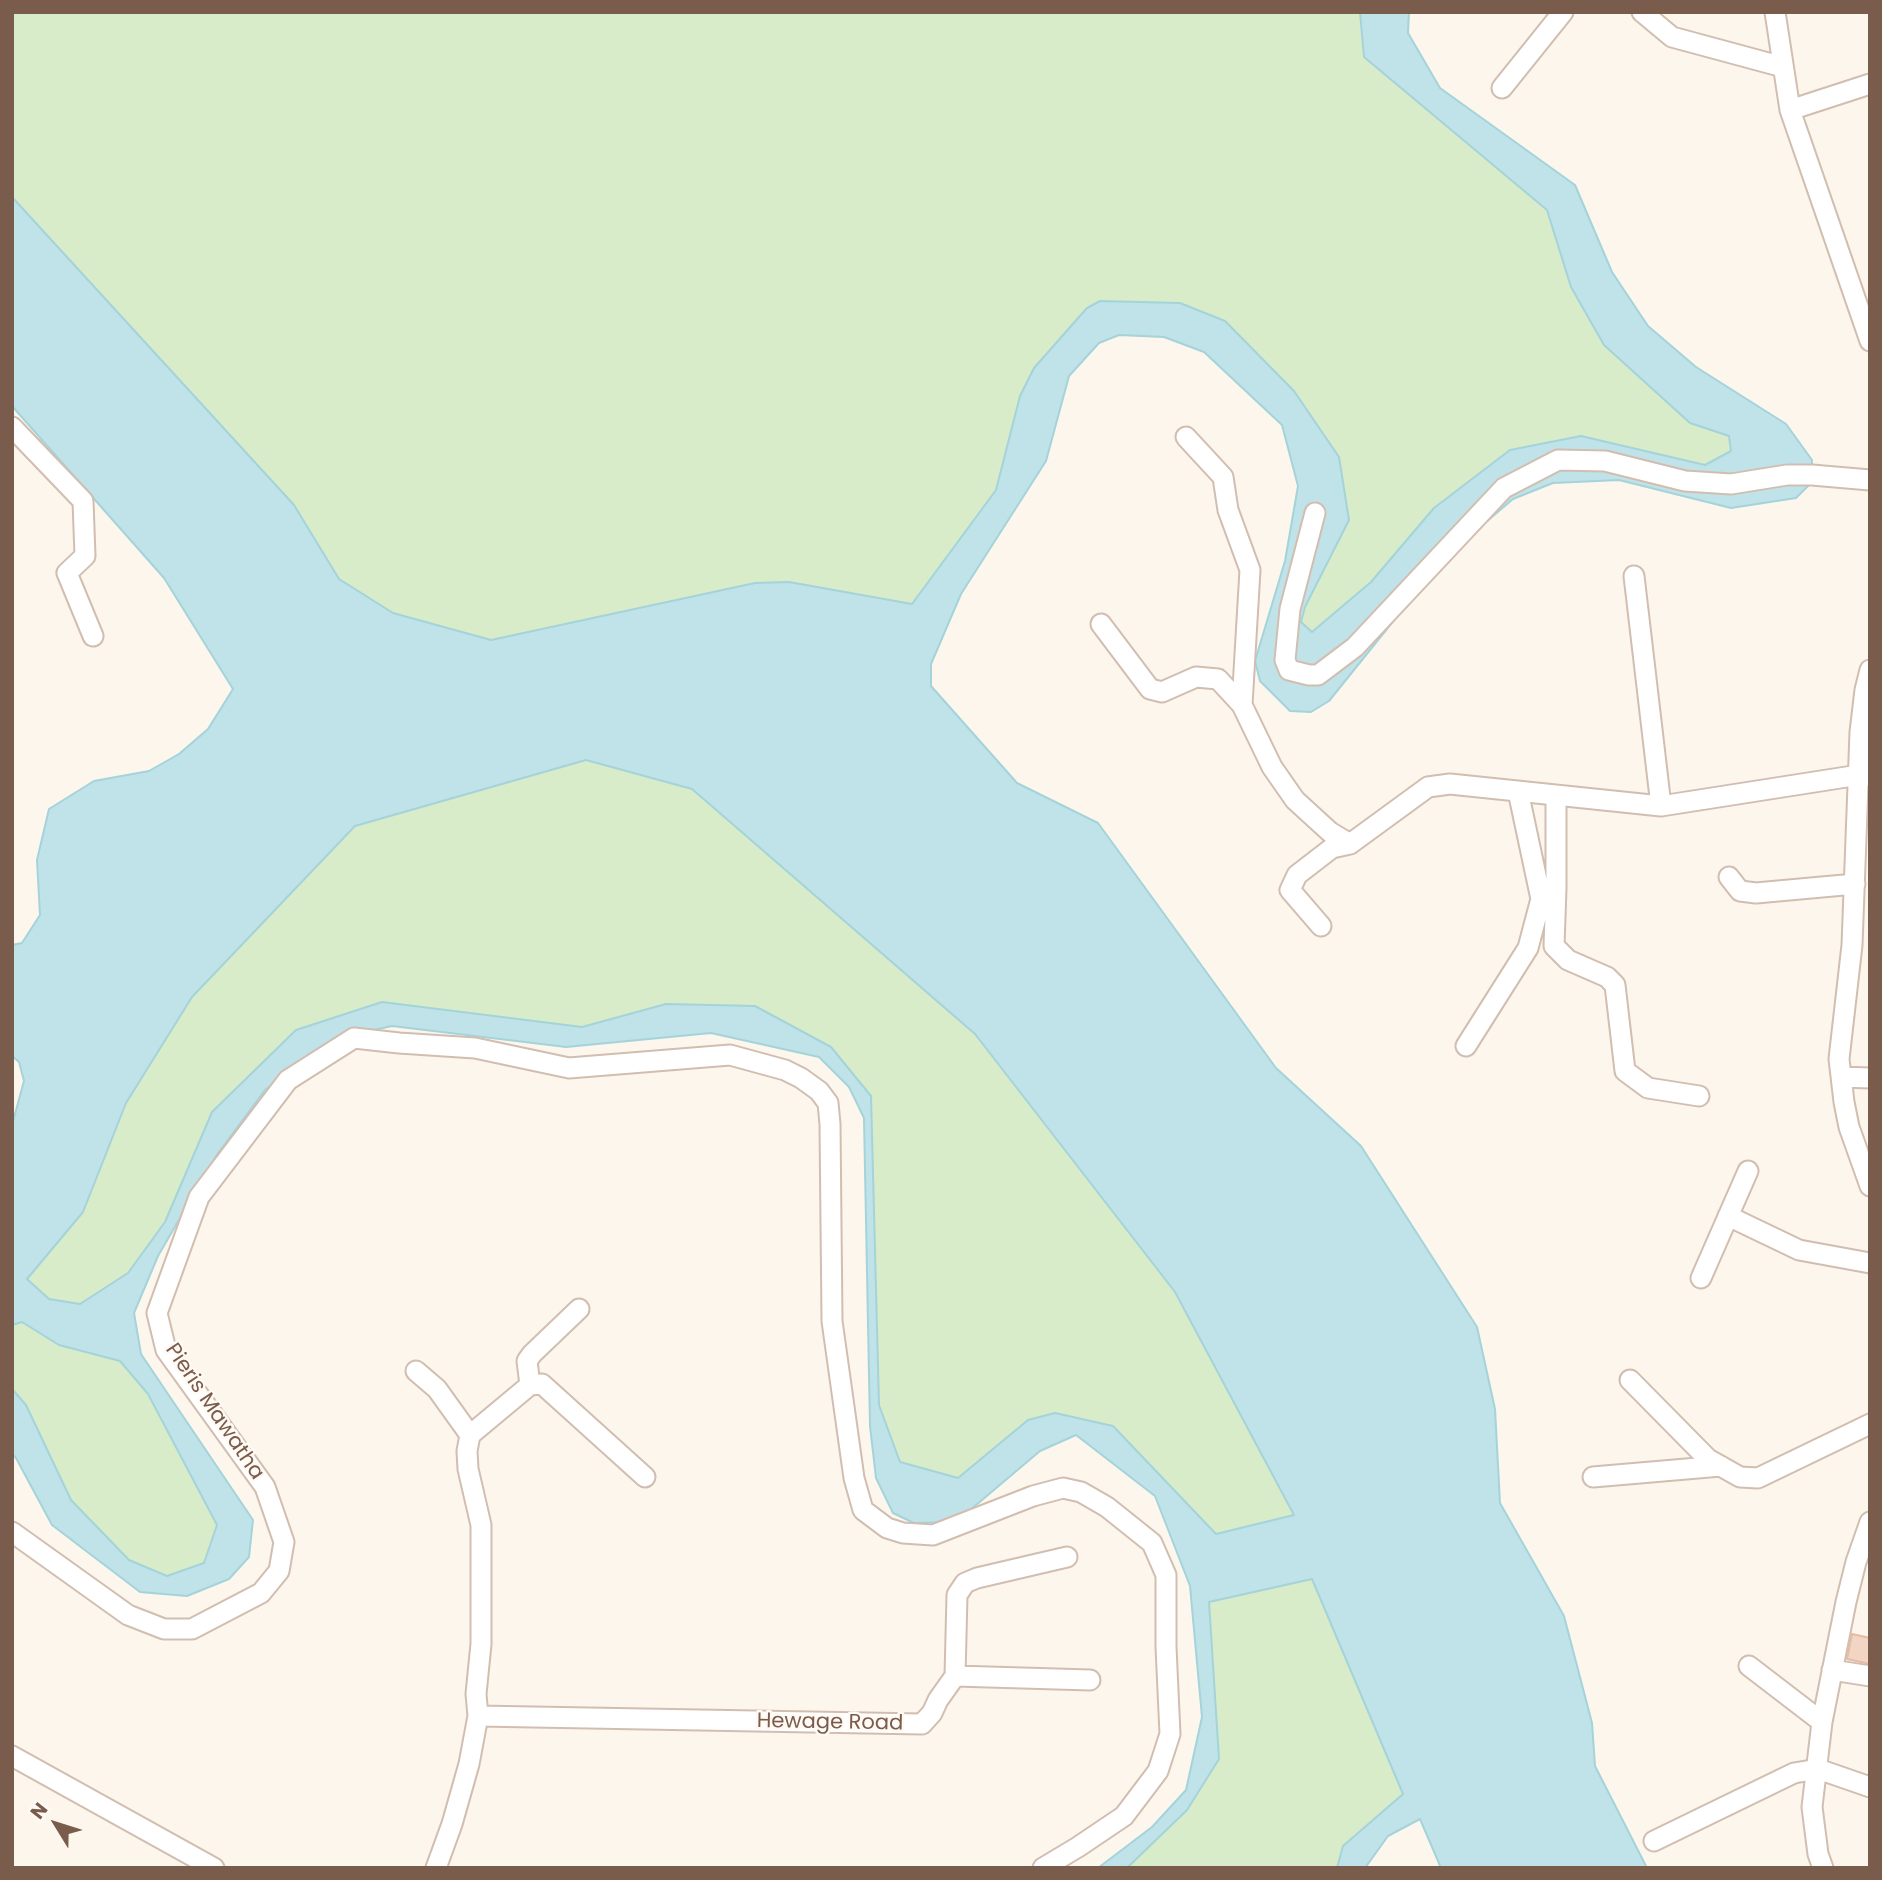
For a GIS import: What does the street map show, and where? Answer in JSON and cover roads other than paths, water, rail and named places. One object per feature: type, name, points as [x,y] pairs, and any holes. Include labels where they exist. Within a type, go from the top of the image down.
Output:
[{"type":"street","points":[[1502,88],[1563,12]]},
{"type":"street","points":[[1642,12],[1672,37],[1783,66]]},
{"type":"street","points":[[1775,12],[1790,110],[1870,341]]},
{"type":"street","points":[[1790,110],[1870,84]]},
{"type":"street","points":[[12,427],[83,502],[85,556],[68,573],[93,636]]},
{"type":"street","points":[[1186,437],[1223,477],[1228,510],[1250,570],[1241,705]]},
{"type":"street","points":[[1315,513],[1290,609],[1284,660],[1289,670],[1309,675],[1318,675],[1355,647],[1504,488],[1558,460],[1605,461],[1685,481],[1731,484],[1787,475],[1870,480]]},
{"type":"street","points":[[1634,576],[1661,806]]},
{"type":"street","points":[[1101,624],[1150,689],[1162,692],[1196,677],[1218,679],[1241,705],[1272,767],[1294,800],[1330,832],[1350,844]]},
{"type":"street","points":[[1868,1174],[1849,1127],[1839,1059],[1852,945],[1864,776],[1860,732],[1870,670]]},
{"type":"street","points":[[1321,926],[1290,890],[1297,875],[1332,848],[1350,844],[1428,788],[1450,784],[1661,806],[1864,776]]},
{"type":"street","points":[[1466,1046],[1528,948],[1541,899],[1518,791]]},
{"type":"street","points":[[1556,796],[1554,946],[1568,960],[1607,976],[1615,985],[1625,1072],[1648,1088],[1699,1096]]},
{"type":"street","points":[[1729,877],[1740,891],[1756,893],[1855,884]]},
{"type":"street","name":"Pieris Mawatha","points":[[12,1532],[128,1615],[164,1629],[192,1629],[261,1593],[279,1571],[284,1542],[265,1487],[166,1350],[157,1313],[199,1197],[288,1080],[354,1038],[475,1048],[569,1068],[730,1055],[785,1070],[819,1091],[828,1103],[832,1321],[854,1478],[863,1510],[887,1528],[903,1533],[933,1535],[1033,1496],[1063,1489],[1081,1492],[1107,1507],[1152,1543],[1167,1575],[1166,1647],[1170,1734],[1158,1771],[1124,1816],[1042,1868]]},
{"type":"street","points":[[1842,1077],[1870,1078]]},
{"type":"street","points":[[1701,1278],[1748,1171]]},
{"type":"street","points":[[1728,1216],[1799,1250],[1870,1264]]},
{"type":"street","points":[[530,1385],[527,1361],[579,1309]]},
{"type":"street","points":[[416,1371],[437,1389],[470,1435]]},
{"type":"street","points":[[1630,1380],[1709,1459],[1740,1477],[1758,1478],[1870,1424]]},
{"type":"street","points":[[436,1868],[470,1765],[478,1716],[476,1695],[481,1644],[481,1525],[468,1469],[470,1435],[530,1385],[542,1384],[645,1477]]},
{"type":"street","points":[[1593,1477],[1721,1466]]},
{"type":"street","points":[[1823,1868],[1818,1854],[1812,1807],[1822,1722],[1856,1562],[1870,1522]]},
{"type":"street","points":[[1067,1558],[965,1583],[957,1595],[955,1676],[1090,1680]]},
{"type":"street","points":[[1749,1666],[1822,1722]]},
{"type":"street","points":[[1832,1670],[1870,1676]]},
{"type":"street","name":"Hewage Road","points":[[478,1716],[922,1724],[955,1676]]},
{"type":"street","points":[[12,1756],[214,1868]]},
{"type":"street","points":[[1654,1841],[1794,1773],[1818,1769],[1870,1787]]},
{"type":"water","points":[[1360,12],[1409,12],[1408,33],[1440,88],[1575,185],[1612,272],[1648,326],[1696,367],[1786,424],[1812,460],[1812,482],[1796,498],[1731,508],[1619,480],[1553,483],[1513,499],[1444,558],[1329,701],[1311,712],[1290,711],[1260,681],[1255,661],[1285,561],[1298,486],[1282,425],[1204,352],[1164,337],[1119,335],[1099,343],[1069,376],[1046,461],[961,594],[931,664],[931,686],[1017,783],[1098,823],[1276,1068],[1361,1146],[1477,1327],[1495,1409],[1500,1503],[1564,1616],[1592,1723],[1595,1766],[1647,1868],[1441,1868],[1420,1819],[1388,1836],[1365,1868],[1337,1868],[1343,1846],[1403,1794],[1312,1579],[1209,1602],[1219,1759],[1187,1810],[1129,1866],[1098,1868],[1152,1827],[1186,1790],[1202,1717],[1190,1586],[1155,1496],[1076,1435],[1040,1451],[956,1522],[914,1523],[893,1513],[876,1478],[870,1426],[864,1118],[849,1087],[819,1057],[711,1033],[566,1047],[392,1026],[334,1039],[265,1090],[216,1156],[158,1256],[134,1313],[141,1354],[253,1520],[249,1557],[229,1579],[187,1596],[140,1592],[52,1525],[12,1454],[12,1389],[26,1405],[71,1500],[129,1560],[167,1576],[204,1563],[217,1525],[148,1394],[120,1361],[59,1345],[22,1322],[12,1325],[12,1125],[24,1081],[19,1062],[12,1056],[12,945],[22,943],[40,915],[37,860],[49,809],[94,781],[149,771],[179,754],[208,729],[233,689],[164,578],[12,406],[12,197],[294,505],[339,579],[393,613],[491,640],[755,583],[789,582],[912,604],[996,490],[1020,396],[1034,368],[1087,308],[1100,301],[1180,303],[1225,321],[1294,391],[1339,457],[1349,520],[1305,607],[1301,622],[1312,632],[1371,582],[1434,508],[1510,450],[1581,436],[1705,465],[1731,451],[1729,436],[1690,423],[1604,345],[1571,287],[1547,210],[1364,57]],"holes":[[[586,760],[692,789],[975,1034],[1175,1292],[1294,1515],[1216,1534],[1113,1426],[1055,1413],[1028,1420],[958,1478],[900,1462],[879,1405],[871,1096],[831,1047],[755,1006],[666,1004],[582,1027],[382,1002],[296,1030],[212,1112],[165,1222],[128,1273],[80,1304],[49,1299],[27,1279],[83,1212],[126,1103],[192,997],[355,826]]]}]
